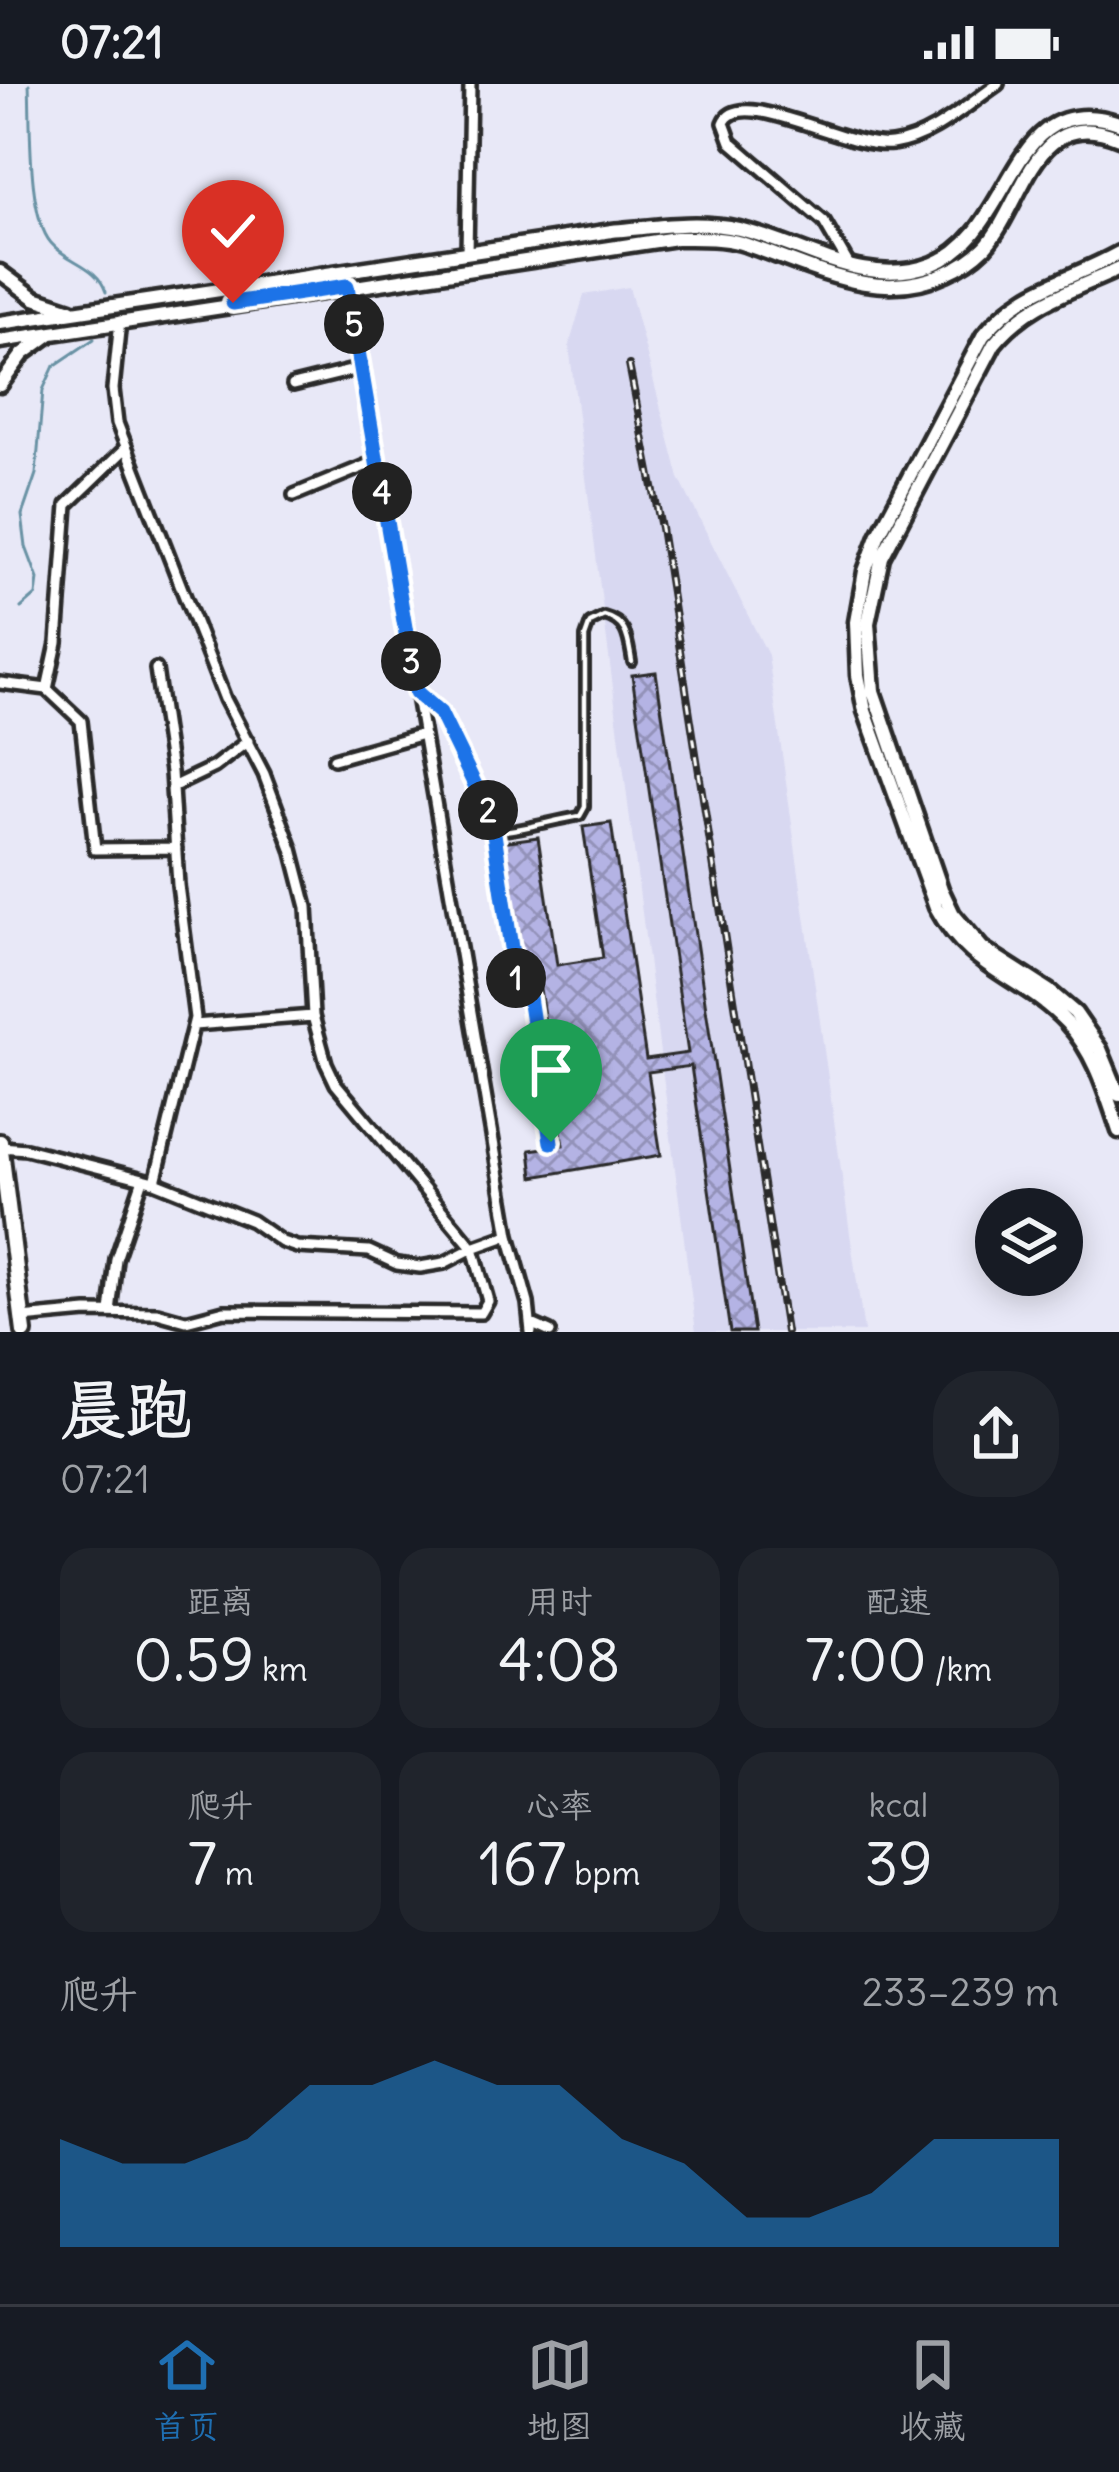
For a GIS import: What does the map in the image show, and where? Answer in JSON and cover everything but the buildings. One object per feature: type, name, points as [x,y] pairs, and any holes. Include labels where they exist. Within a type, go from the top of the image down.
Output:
[{"type":"main road","points":[[0,1145],[23,1325]]},
{"type":"street","points":[[467,253],[470,84]]},
{"type":"street","points":[[849,265],[824,222],[728,138],[724,123],[730,107],[746,99],[760,100],[859,142],[886,145],[917,137],[998,84]]},
{"type":"street","points":[[0,323],[612,231],[705,224],[744,230],[875,272],[900,272],[946,258],[975,237],[1021,157],[1044,132],[1076,118],[1119,123]]},
{"type":"street","points":[[0,341],[695,238],[739,243],[873,286],[915,284],[953,270],[985,247],[1032,164],[1052,143],[1088,131],[1119,138]]},
{"type":"street","points":[[1119,253],[1035,289],[1001,314],[976,346],[871,553],[861,588],[856,640],[865,711],[936,907],[974,957],[1042,1001],[1076,1034],[1095,1066],[1119,1132]]},
{"type":"street","points":[[1119,269],[1042,301],[994,344],[889,541],[873,591],[868,640],[876,708],[946,902],[982,948],[1075,1013],[1100,1049],[1119,1095]]},
{"type":"street","points":[[0,272],[35,298],[78,312]]},
{"type":"street","points":[[347,286],[509,1235],[530,1327],[550,1332]]},
{"type":"street","points":[[23,1325],[110,1312],[157,1313],[186,1321],[224,1311],[481,1313],[488,1301],[473,1248],[336,1084],[326,1063],[313,1016],[302,886],[276,804],[225,699],[125,449],[113,400],[120,321]]},
{"type":"street","points":[[0,385],[23,354],[57,330]]},
{"type":"street","points":[[293,385],[362,368]]},
{"type":"street","points":[[47,689],[57,643],[67,505],[125,449]]},
{"type":"street","points":[[294,495],[377,461]]},
{"type":"street","points":[[110,1312],[116,1259],[149,1180],[194,1025],[156,669]]},
{"type":"street","points":[[0,683],[47,689],[82,724],[95,849],[176,848]]},
{"type":"street","points":[[334,759],[423,734]]},
{"type":"street","points":[[172,788],[214,767],[248,741]]},
{"type":"street","points":[[194,1025],[313,1016]]},
{"type":"street","points":[[0,1145],[149,1180],[252,1221],[282,1242],[369,1251],[397,1264],[420,1268],[444,1263],[509,1235]]},
{"type":"lane","points":[[494,832],[526,830],[580,816],[586,807],[585,637],[590,623],[604,616],[619,622],[627,634],[632,662]]},
{"type":"lane","points":[[416,692],[440,713],[488,808],[517,988],[529,997],[551,1142]]},
{"type":"shaded area","points":[[629,287],[679,478],[768,655],[864,1332],[696,1332],[569,346],[584,295]]},
{"type":"waterway","points":[[29,84],[32,167],[43,230],[58,250],[96,276],[106,292]]},
{"type":"waterway","points":[[21,608],[36,595],[38,579],[26,547],[22,515],[36,474],[43,390],[54,366],[94,339]]},
{"type":"railway","points":[[629,365],[661,528],[786,1332]]},
{"type":"route","points":[[233,303],[347,286],[416,692],[440,713],[492,820],[517,988],[529,997],[551,1142]]}]
